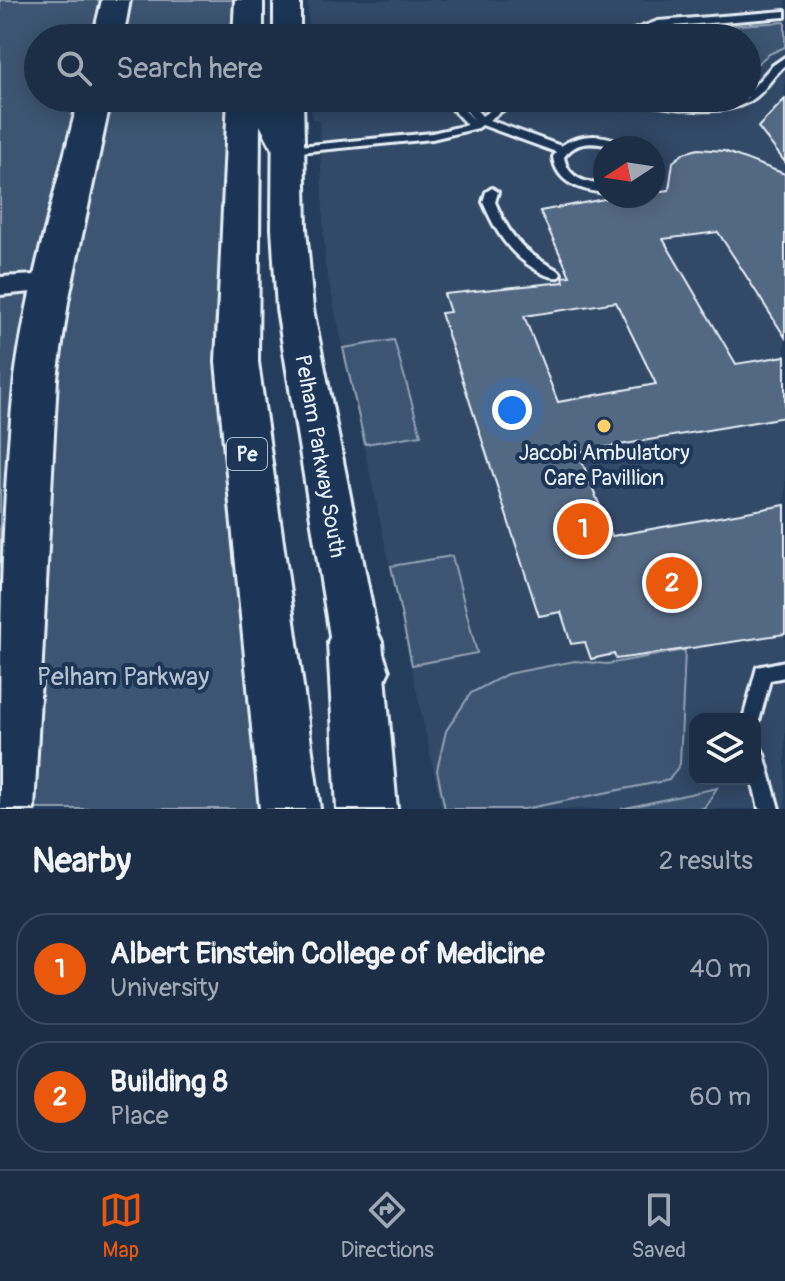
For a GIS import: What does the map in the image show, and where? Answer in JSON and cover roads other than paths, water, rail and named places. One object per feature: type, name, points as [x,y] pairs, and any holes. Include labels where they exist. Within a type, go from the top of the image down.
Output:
[{"type":"main road","points":[[111,24],[116,0]]},
{"type":"main road","points":[[4,809],[32,414],[41,344],[92,112]]},
{"type":"main road","name":"Pe","points":[[244,112],[237,362],[290,809]]},
{"type":"main road","points":[[271,112],[289,150]]},
{"type":"main road","points":[[355,642],[367,809]]},
{"type":"street","points":[[287,0],[287,24]]},
{"type":"street","name":"Pelham Parkway South","points":[[288,112],[295,309],[355,642],[383,737],[397,809]]},
{"type":"street","points":[[0,286],[54,283]]},
{"type":"lane","points":[[658,24],[785,14]]},
{"type":"lane","points":[[761,84],[777,64],[785,60]]},
{"type":"lane","points":[[464,112],[477,123],[562,150]]},
{"type":"lane","points":[[470,112],[477,123]]},
{"type":"lane","points":[[289,150],[432,136],[477,123],[494,112]]},
{"type":"lane","points":[[593,139],[582,140],[562,150],[558,157],[562,172],[581,184],[593,186]]},
{"type":"lane","points":[[492,192],[489,202],[506,239],[532,263],[555,274]]},
{"type":"lane","points":[[753,713],[763,673],[785,669]]},
{"type":"lane","points":[[761,778],[769,809]]},
{"type":"place","name":"Jacobi Ambulatory Care Pavillion","points":[[604,426]]},
{"type":"place","name":"Albert Einstein College of Medicine","points":[[583,529]]},
{"type":"place","name":"Building 8","points":[[672,583]]},
{"type":"park label","name":"Pelham Parkway","points":[[123,676]]}]
